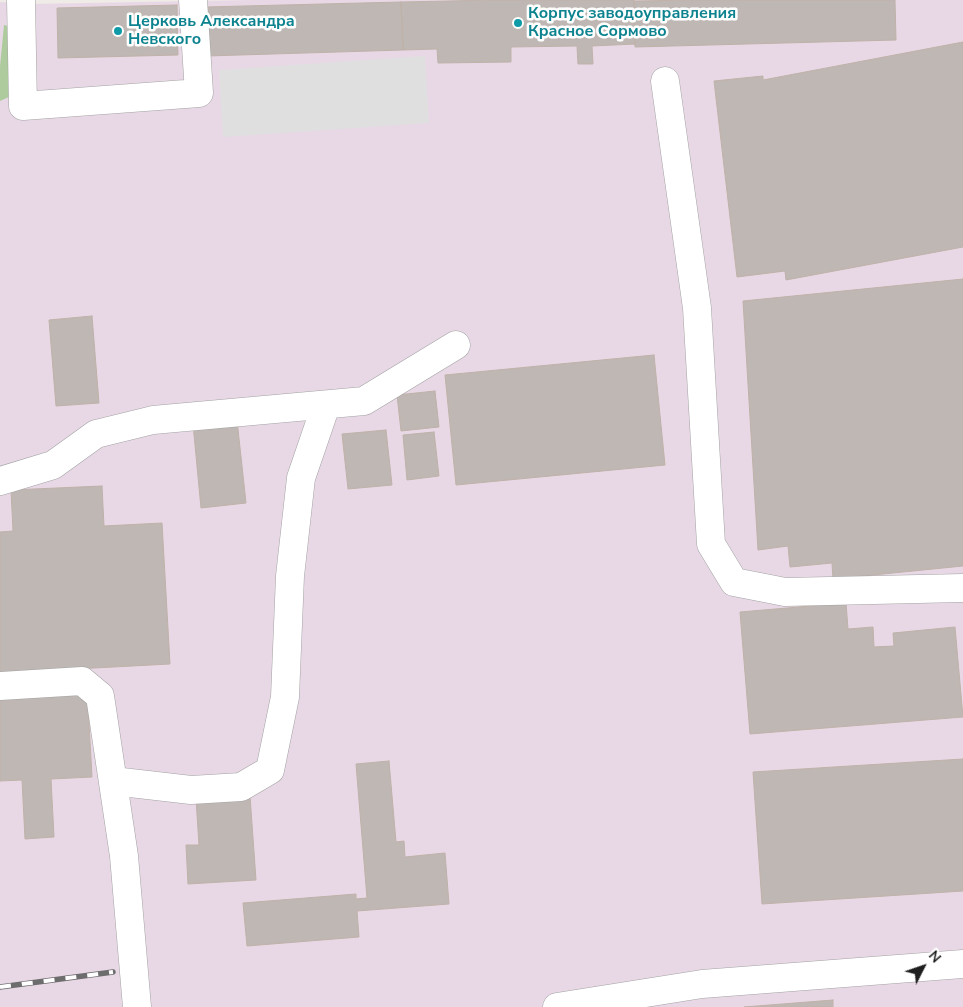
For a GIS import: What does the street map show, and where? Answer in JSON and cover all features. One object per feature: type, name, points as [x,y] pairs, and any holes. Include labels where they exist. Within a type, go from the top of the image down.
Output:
[{"type":"lane","points":[[21,0],[23,106],[199,93],[193,0]]},
{"type":"lane","points":[[665,81],[697,308],[711,544],[734,582],[785,592],[963,588]]},
{"type":"lane","points":[[0,481],[53,465],[96,434],[153,420],[364,401],[456,344]]},
{"type":"lane","points":[[113,781],[191,790],[241,787],[270,770],[285,697],[290,576],[301,478],[326,404]]},
{"type":"lane","points":[[0,686],[82,682],[100,696],[124,856],[137,1007]]},
{"type":"lane","points":[[557,1007],[702,984],[963,964]]},
{"type":"shaded area","points":[[253,0],[963,0],[963,1007],[0,1007],[0,2],[30,4]]},
{"type":"shaded area","points":[[425,56],[429,123],[223,137],[219,70]]},
{"type":"green space","points":[[4,25],[31,31],[29,88],[0,101],[0,66]]},
{"type":"building","name":"Корпус заводоуправления Красное Сормово","points":[[634,0],[635,44],[592,46],[593,64],[578,64],[577,46],[511,47],[511,62],[438,63],[437,49],[403,50],[401,2]]},
{"type":"building","points":[[895,0],[896,40],[635,47],[634,1]]},
{"type":"building","points":[[401,2],[403,50],[207,56],[205,7]]},
{"type":"building","name":"Церковь Александра Невского","points":[[177,5],[178,55],[58,58],[57,8]]},
{"type":"building","points":[[963,42],[963,247],[786,280],[785,271],[737,277],[714,81],[763,76],[763,80]]},
{"type":"building","points":[[963,279],[963,566],[833,579],[832,563],[790,567],[788,546],[758,550],[743,301]]},
{"type":"building","points":[[92,316],[99,403],[56,406],[49,320]]},
{"type":"building","points":[[654,355],[665,465],[456,485],[445,375]]},
{"type":"building","points":[[435,391],[439,427],[401,431],[397,395]]},
{"type":"building","points":[[237,420],[246,503],[201,508],[193,424]]},
{"type":"building","points":[[386,430],[392,485],[348,489],[342,434]]},
{"type":"building","points":[[434,432],[439,476],[407,480],[403,435]]},
{"type":"building","points":[[102,486],[104,526],[162,523],[170,664],[0,673],[0,532],[13,531],[11,490]]},
{"type":"building","points":[[846,603],[848,629],[873,627],[874,647],[894,646],[893,633],[955,627],[963,717],[750,734],[740,612]]},
{"type":"building","points":[[87,688],[92,777],[51,779],[54,837],[25,839],[22,780],[0,781],[0,693]]},
{"type":"building","points":[[963,759],[963,891],[762,904],[753,772]]},
{"type":"building","points":[[389,761],[396,842],[404,841],[405,857],[445,853],[449,904],[357,911],[359,937],[247,946],[243,903],[356,894],[356,899],[367,898],[356,764]]},
{"type":"building","points":[[250,796],[256,880],[188,884],[186,845],[199,845],[196,799]]},
{"type":"building","points":[[833,1000],[833,1007],[744,1007]]},
{"type":"railway","points":[[0,987],[113,972]]},
{"type":"place","name":"Корпус заводоуправления Красное Сормово","points":[[518,23]]},
{"type":"place","name":"Церковь Александра Невского","points":[[118,31]]}]
